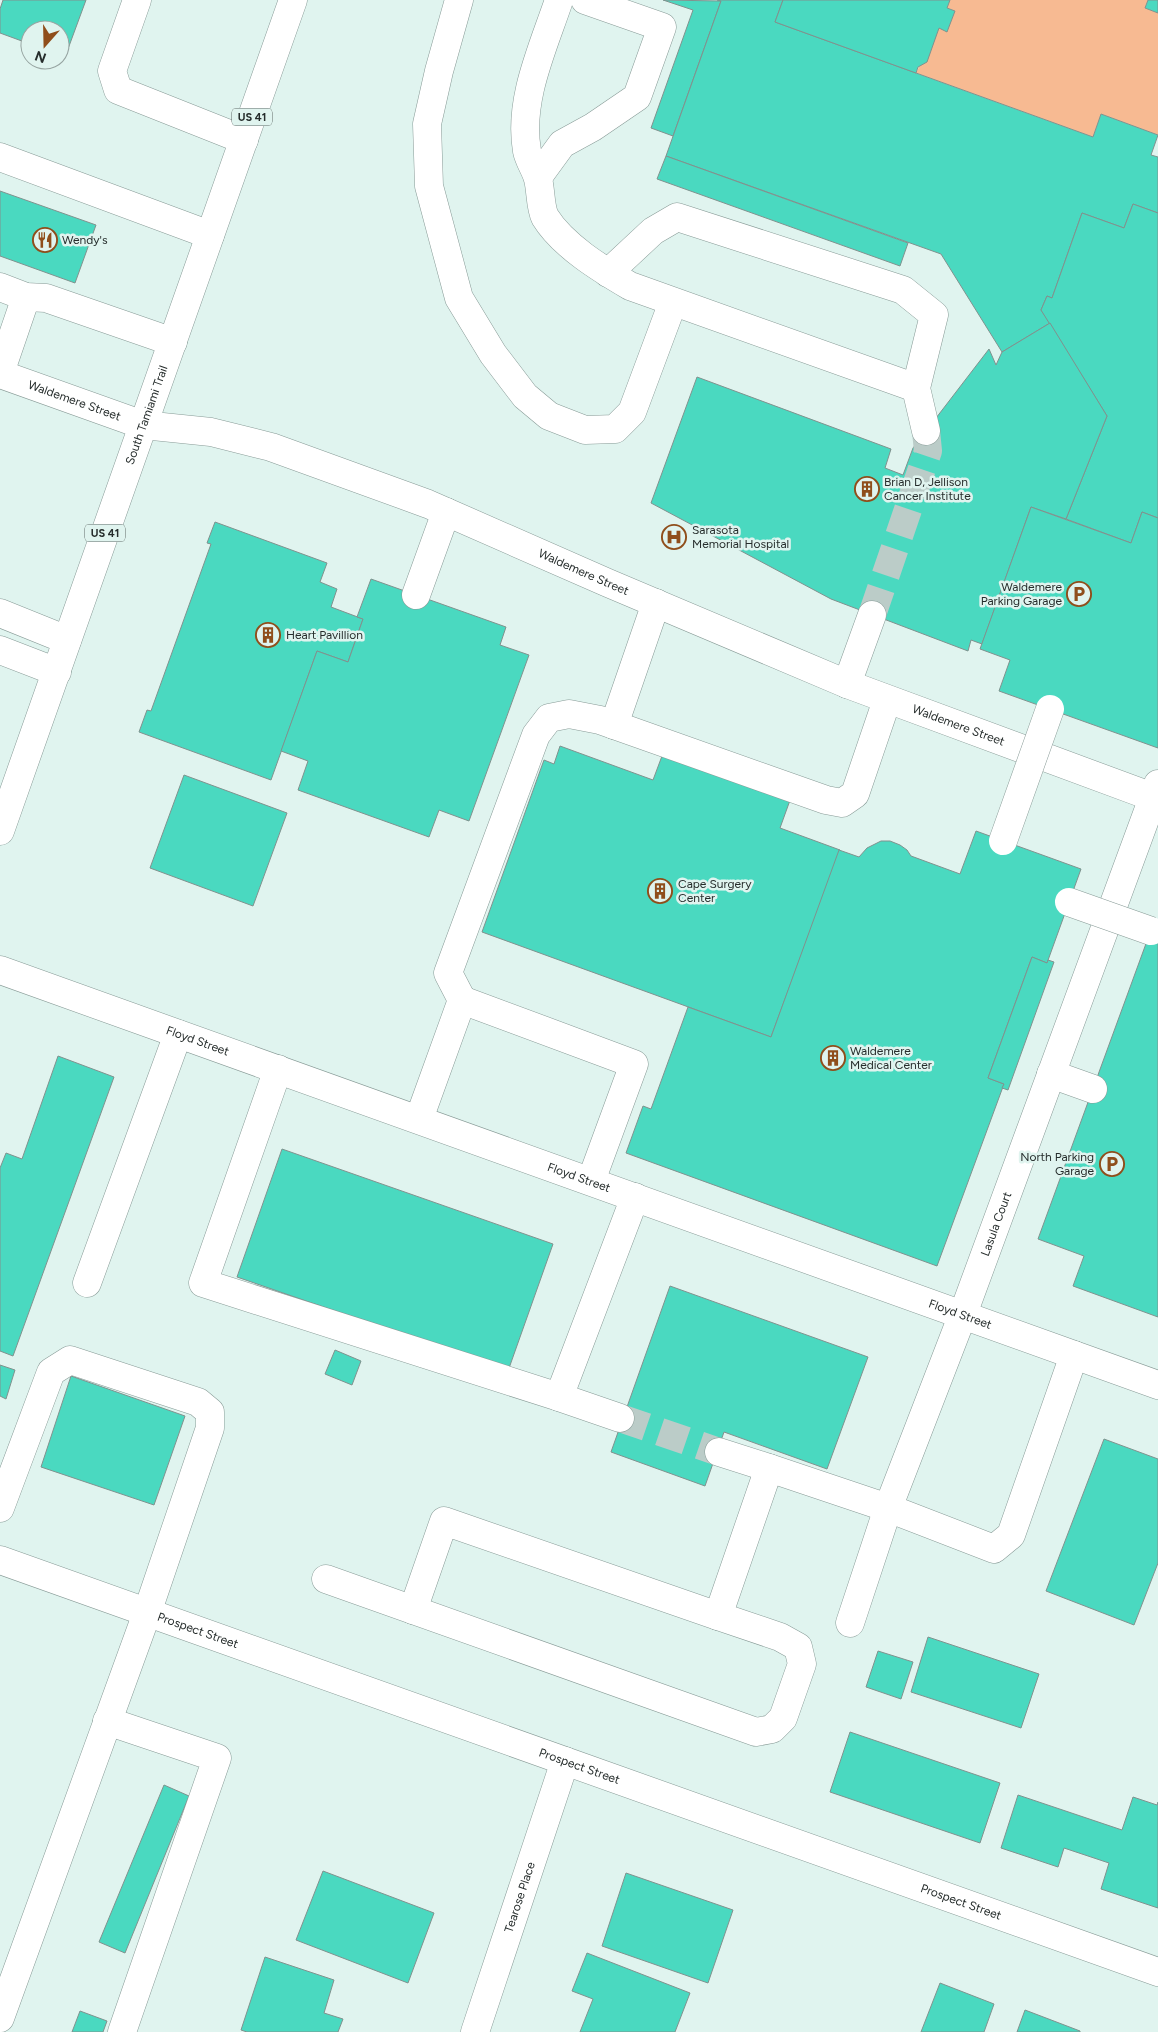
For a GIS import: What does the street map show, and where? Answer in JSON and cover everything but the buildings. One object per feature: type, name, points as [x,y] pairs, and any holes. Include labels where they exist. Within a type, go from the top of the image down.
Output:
[{"type":"street","points":[[137,0],[112,71],[118,90],[244,140]]},
{"type":"street","name":"South Tamiami Trail","points":[[0,831],[293,0]]},
{"type":"street","points":[[459,0],[439,71],[427,124],[429,186],[459,298],[493,354],[525,396],[548,416],[585,430],[615,429],[632,412],[673,302]]},
{"type":"street","points":[[559,0],[532,81],[526,117],[527,152],[538,177],[545,216],[571,247],[630,286],[916,388]]},
{"type":"street","points":[[538,177],[562,144],[593,127],[637,97],[662,26],[585,0]]},
{"type":"street","points":[[0,157],[210,235]]},
{"type":"street","points":[[608,273],[653,232],[677,216],[903,290],[934,315],[916,388],[926,431]]},
{"type":"street","points":[[0,287],[26,297],[46,298],[173,342]]},
{"type":"street","points":[[0,373],[26,297]]},
{"type":"street","name":"Waldemere Street","points":[[0,373],[143,425],[211,432],[270,447],[446,512],[887,700],[1156,794]]},
{"type":"street","points":[[416,595],[446,512]]},
{"type":"street","points":[[614,725],[656,603]]},
{"type":"street","points":[[0,613],[67,640]]},
{"type":"street","points":[[847,684],[872,615]]},
{"type":"street","points":[[0,650],[56,672]]},
{"type":"street","points":[[591,1181],[634,1064],[462,1000],[448,973],[536,735],[549,718],[569,714],[600,720],[826,800],[842,802],[855,794],[887,700]]},
{"type":"street","points":[[1003,840],[1050,709]]},
{"type":"street","name":"Lasula Court","points":[[850,1623],[888,1508],[963,1314],[1156,794]]},
{"type":"street","points":[[1070,902],[1150,931]]},
{"type":"street","name":"Floyd Street","points":[[0,970],[1158,1385]]},
{"type":"street","points":[[419,1119],[462,1000]]},
{"type":"street","points":[[87,1283],[178,1034]]},
{"type":"street","points":[[278,1070],[203,1283],[620,1418]]},
{"type":"street","points":[[1051,1074],[1093,1089]]},
{"type":"street","points":[[559,1397],[635,1197]]},
{"type":"street","points":[[720,1452],[888,1508],[994,1549],[1011,1535],[1074,1355]]},
{"type":"street","points":[[0,1508],[51,1372],[70,1360],[198,1402],[210,1412],[210,1428],[147,1613],[0,2018]]},
{"type":"street","points":[[718,1616],[769,1468]]},
{"type":"street","points":[[326,1579],[413,1610],[756,1732],[772,1729],[783,1718],[797,1683],[802,1664],[798,1647],[780,1637],[444,1521],[413,1610]]},
{"type":"street","name":"Prospect Street","points":[[0,1560],[1158,1972]]},
{"type":"street","points":[[107,1721],[217,1758],[122,2032]]},
{"type":"street","name":"Tearose Place","points":[[475,2032],[565,1760]]},
{"type":"shaded area","points":[[950,0],[1148,0],[1145,8],[1158,13],[1158,135],[1101,114],[1093,137],[916,73],[939,28],[947,31],[955,11],[947,8]]},
{"type":"tunnel","points":[[872,615],[928,451],[926,431]]},
{"type":"tunnel","points":[[620,1418],[719,1452]]},
{"type":"place","name":"Wendy's","points":[[45,240]]},
{"type":"place","name":"Brian D, Jellison Cancer Institute","points":[[867,489]]},
{"type":"place","name":"Sarasota Memorial Hospital","points":[[674,537]]},
{"type":"place","name":"Waldemere Parking Garage","points":[[1079,594]]},
{"type":"place","name":"Heart Pavillion","points":[[268,635]]},
{"type":"place","name":"Cape Surgery Center","points":[[660,891]]},
{"type":"place","name":"Waldemere Medical Center","points":[[833,1058]]},
{"type":"place","name":"North Parking Garage","points":[[1112,1164]]}]
